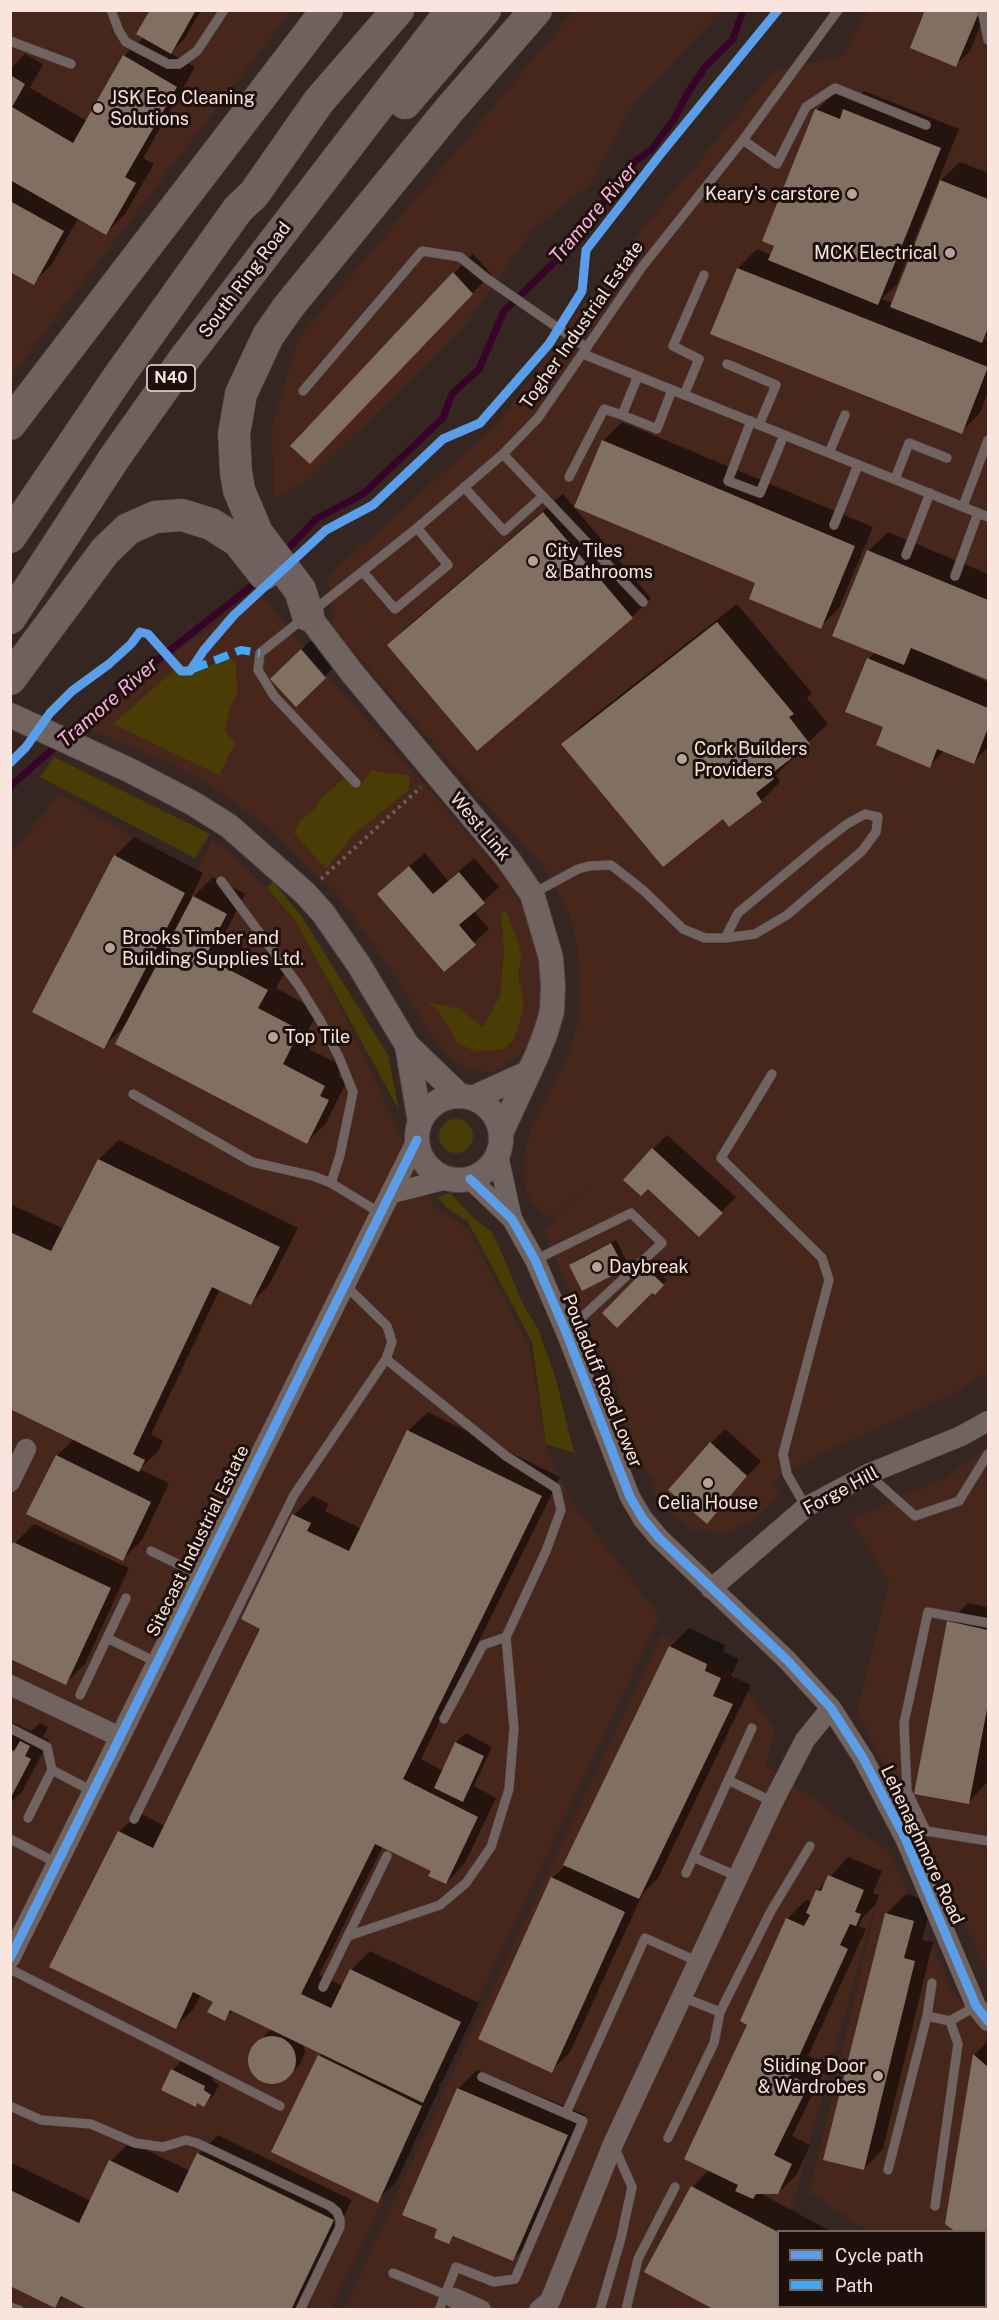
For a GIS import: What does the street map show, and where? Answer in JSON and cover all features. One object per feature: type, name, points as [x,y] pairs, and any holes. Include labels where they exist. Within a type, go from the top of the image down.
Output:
[{"type":"highway","points":[[10,424],[327,10]]},
{"type":"highway","points":[[319,101],[387,10]]},
{"type":"highway","name":"N40","points":[[10,537],[119,376],[238,209],[254,194],[319,101],[398,10]]},
{"type":"highway","name":"South Ring Road","points":[[10,618],[109,467],[185,358],[452,10]]},
{"type":"highway","points":[[345,148],[470,10]]},
{"type":"highway","points":[[185,358],[485,10]]},
{"type":"highway","points":[[308,615],[300,590],[257,533],[239,490],[234,434],[241,394],[268,336],[289,306],[450,109],[536,10]]},
{"type":"highway","points":[[10,679],[105,551],[128,530],[155,517],[182,515],[211,524],[238,541],[286,601],[308,615]]},
{"type":"street","name":"West Link","points":[[308,615],[353,674],[507,858],[532,894],[548,942],[553,986],[552,1011],[546,1032],[500,1144]]},
{"type":"street","name":"Pouladuff Road Lower","points":[[10,715],[131,771],[194,804],[229,826],[305,893],[323,913],[359,965],[407,1045],[466,1097],[484,1104],[492,1112],[500,1144],[512,1219],[535,1260],[566,1332],[630,1497],[659,1538],[711,1589]]},
{"type":"street","name":"Pouladuff Road Lower","points":[[407,1045],[419,1131],[419,1153],[435,1173],[458,1179],[512,1219]]},
{"type":"street","points":[[419,1131],[427,1111],[436,1103],[447,1098],[466,1097],[528,1073]]},
{"type":"street","name":"Sitecast Industrial Estate","points":[[10,1958],[380,1213],[392,1193],[419,1131]]},
{"type":"street","points":[[392,1193],[482,1174],[492,1166],[500,1144]]},
{"type":"street","name":"Forge Hill","points":[[711,1589],[806,1507],[868,1474],[961,1436],[988,1421]]},
{"type":"street","points":[[10,1482],[26,1449]]},
{"type":"street","name":"Lehenaghmore Road","points":[[711,1589],[787,1660],[831,1708],[863,1758],[905,1838],[982,2013]]},
{"type":"street","points":[[10,1685],[120,1737]]},
{"type":"street","points":[[539,2310],[550,2301],[613,2144],[773,1802],[805,1740],[831,1708]]},
{"type":"street","points":[[446,2300],[481,2310]]},
{"type":"lane","points":[[111,10],[126,42],[168,64],[179,64],[197,51],[224,10]]},
{"type":"lane","name":"Togher Industrial Estate","points":[[356,783],[274,696],[258,670],[260,653],[417,528],[503,453],[538,418],[642,267],[743,140],[838,10]]},
{"type":"lane","points":[[982,10],[988,39]]},
{"type":"lane","points":[[10,41],[71,64]]},
{"type":"lane","points":[[743,140],[777,164],[806,107],[835,88],[926,124]]},
{"type":"lane","points":[[303,391],[422,251],[460,257],[585,351],[638,376],[988,517]]},
{"type":"lane","points":[[684,394],[699,359],[673,346],[704,275]]},
{"type":"lane","points":[[727,364],[776,385],[728,481],[760,493],[784,435]]},
{"type":"lane","points":[[622,415],[638,376]]},
{"type":"lane","points":[[568,477],[604,409],[657,429],[672,390]]},
{"type":"lane","points":[[829,453],[845,415]]},
{"type":"lane","points":[[963,506],[988,440]]},
{"type":"lane","points":[[895,479],[909,443],[947,458]]},
{"type":"lane","points":[[503,453],[643,602]]},
{"type":"lane","points":[[834,525],[858,465]]},
{"type":"lane","points":[[464,488],[504,531],[543,496]]},
{"type":"lane","points":[[906,555],[930,493]]},
{"type":"lane","points":[[955,576],[978,513]]},
{"type":"lane","points":[[363,572],[395,609],[448,565],[417,528]]},
{"type":"lane","points":[[532,894],[578,869],[611,865],[643,890],[683,929],[705,938],[726,938],[755,934],[787,915],[862,851],[876,832],[878,817],[866,814],[847,824],[738,913],[726,938]]},
{"type":"lane","points":[[220,881],[299,986],[334,1048],[353,1092],[340,1155],[330,1183]]},
{"type":"lane","points":[[772,1074],[721,1158],[822,1258],[829,1280],[783,1454],[787,1474],[806,1507]]},
{"type":"lane","points":[[133,1094],[252,1162],[313,1176],[330,1183],[380,1213]]},
{"type":"lane","points":[[535,1260],[631,1213],[662,1243],[566,1332]]},
{"type":"lane","points":[[134,1819],[294,1495],[386,1359],[392,1342],[387,1326],[345,1284]]},
{"type":"lane","points":[[348,1936],[440,1905],[466,1883],[491,1847],[509,1789],[514,1728],[506,1637],[546,1551],[561,1510],[556,1488],[506,1456],[386,1359]]},
{"type":"lane","points":[[868,1474],[915,1516],[959,1501],[988,1454]]},
{"type":"lane","points":[[151,1551],[200,1575]]},
{"type":"lane","points":[[81,1695],[126,1598]]},
{"type":"lane","points":[[926,1831],[907,1791],[904,1723],[928,1612],[988,1623]]},
{"type":"lane","points":[[444,1719],[483,1645],[506,1637]]},
{"type":"lane","points":[[107,1638],[156,1662]]},
{"type":"lane","points":[[10,1728],[47,1747],[52,1770],[28,1818]]},
{"type":"lane","points":[[686,1873],[752,1728]]},
{"type":"lane","points":[[52,1770],[93,1791]]},
{"type":"lane","points":[[728,1780],[773,1802]]},
{"type":"lane","points":[[905,1838],[926,1831],[988,1842]]},
{"type":"lane","points":[[10,1839],[57,1863]]},
{"type":"lane","points":[[668,2138],[714,2043],[720,2012],[771,1911],[810,1846]]},
{"type":"lane","points":[[323,1987],[387,1856]]},
{"type":"lane","points":[[693,1857],[739,1877]]},
{"type":"lane","points":[[566,2113],[645,1938],[699,1962]]},
{"type":"lane","points":[[10,1969],[280,2106]]},
{"type":"lane","points":[[888,2170],[927,2016],[933,1983]]},
{"type":"lane","points":[[682,1997],[720,2012]]},
{"type":"lane","points":[[927,2016],[950,2021],[982,2013]]},
{"type":"lane","points":[[935,2206],[958,2044],[950,2021]]},
{"type":"lane","points":[[393,2273],[446,2300],[456,2267],[494,2282],[515,2279],[583,2121],[482,2077]]},
{"type":"lane","points":[[10,2106],[41,2121],[91,2124],[135,2143],[163,2147],[186,2140],[197,2143],[330,2206],[337,2212],[340,2227],[300,2310]]},
{"type":"lane","points":[[600,2310],[633,2187],[613,2144]]},
{"type":"lane","points":[[626,2310],[638,2259],[675,2187]]},
{"type":"lane","points":[[10,2307],[19,2310]]},
{"type":"path","points":[[305,893],[435,774]]},
{"type":"shaded area","points":[[11,11],[291,11],[39,339],[11,380]]},
{"type":"shaded area","points":[[574,11],[721,11],[632,107],[588,187],[533,229],[466,325],[309,479],[274,499],[272,426],[298,339]]},
{"type":"shaded area","points":[[868,11],[988,11],[988,1371],[952,1395],[831,1449],[770,1482],[780,1494],[757,1517],[727,1533],[694,1531],[657,1501],[652,1481],[654,1479],[630,1449],[615,1374],[610,1365],[605,1369],[544,1230],[595,1181],[552,1219],[531,1200],[525,1189],[524,1156],[533,1123],[566,1062],[580,1016],[579,959],[574,928],[543,865],[477,794],[334,628],[328,576],[498,424],[606,273],[774,71],[842,56]]},
{"type":"shaded area","points":[[261,590],[267,602],[322,670],[434,795],[504,878],[530,918],[538,952],[541,982],[540,1015],[527,1050],[493,1073],[469,1069],[451,1059],[429,1032],[388,965],[334,890],[273,831],[211,785],[175,765],[86,728],[179,650]]},
{"type":"shaded area","points":[[227,656],[236,663],[237,693],[231,706],[225,731],[235,743],[219,775],[113,724],[174,670],[177,674],[199,672]]},
{"type":"shaded area","points":[[54,757],[210,834],[195,858],[40,777]]},
{"type":"shaded area","points":[[371,770],[410,776],[409,790],[353,835],[326,869],[294,833],[299,822],[315,808],[321,798],[345,778],[357,789]]},
{"type":"shaded area","points":[[60,794],[196,873],[212,841],[232,854],[267,888],[297,924],[327,979],[435,1208],[468,1228],[530,1349],[546,1448],[573,1504],[660,1617],[331,2309],[11,2310],[10,854]]},
{"type":"shaded area","points":[[273,881],[302,917],[388,1055],[399,1110],[296,922],[267,888]]},
{"type":"shaded area","points":[[506,911],[519,944],[521,957],[518,974],[524,1006],[514,1040],[504,1049],[476,1052],[458,1043],[439,1012],[428,1002],[453,1008],[456,1006],[483,1027],[500,996],[504,950],[501,913]]},
{"type":"shaded area","points":[[456,1119],[468,1124],[473,1136],[468,1148],[456,1153],[444,1148],[439,1136],[444,1124]]},
{"type":"shaded area","points":[[450,1193],[474,1218],[493,1233],[523,1304],[538,1329],[556,1379],[574,1453],[546,1444],[532,1342],[468,1222],[447,1208],[437,1197]]},
{"type":"shaded area","points":[[988,1446],[988,1974],[954,1900],[857,1712],[889,1583],[851,1519],[946,1478]]},
{"type":"shaded area","points":[[662,1634],[733,1673],[775,1729],[766,1766],[889,1852],[953,1992],[988,2034],[988,2309],[984,2308],[987,2308],[987,2230],[867,2230],[810,2192],[883,1875],[790,2216],[814,2230],[777,2230],[777,2308],[924,2309],[344,2310],[458,2061]]},
{"type":"building","points":[[150,10],[196,10],[171,54],[136,34]]},
{"type":"building","points":[[925,10],[980,10],[956,67],[910,48]]},
{"type":"building","points":[[123,55],[177,87],[125,177],[136,183],[106,235],[10,180],[10,75],[25,84],[12,107],[73,143]]},
{"type":"building","name":"Keary's carstore","points":[[815,109],[840,119],[843,109],[941,148],[878,305],[768,260],[774,246],[762,241]]},
{"type":"building","name":"MCK Electrical","points":[[940,180],[988,199],[988,328],[982,343],[890,307]]},
{"type":"building","points":[[10,201],[64,231],[34,285],[10,272]]},
{"type":"building","points":[[737,268],[988,367],[962,434],[710,334]]},
{"type":"building","points":[[453,272],[473,294],[310,464],[290,446]]},
{"type":"building","points":[[602,440],[855,546],[821,629],[749,599],[755,583],[574,507]]},
{"type":"building","points":[[543,512],[633,618],[477,751],[387,645]]},
{"type":"building","points":[[867,550],[988,600],[988,680],[911,648],[904,665],[832,636]]},
{"type":"building","name":"Cork Builders Providers","points":[[717,622],[794,714],[789,717],[810,744],[771,774],[774,779],[756,793],[762,802],[729,827],[723,819],[663,867],[561,744]]},
{"type":"building","points":[[301,649],[326,678],[296,707],[270,679]]},
{"type":"building","points":[[867,658],[988,708],[988,728],[974,764],[937,749],[930,768],[876,745],[883,727],[845,712]]},
{"type":"building","points":[[114,855],[185,893],[104,1049],[32,1012]]},
{"type":"building","points":[[409,866],[433,894],[459,872],[485,903],[459,925],[476,945],[444,972],[377,894]]},
{"type":"building","points":[[193,896],[227,914],[205,957],[268,990],[258,1008],[300,1030],[283,1064],[325,1086],[320,1096],[329,1100],[307,1144],[115,1044]]},
{"type":"building","points":[[652,1148],[723,1213],[699,1237],[648,1189],[641,1196],[623,1180]]},
{"type":"building","points":[[98,1159],[280,1247],[251,1305],[212,1287],[133,1454],[145,1460],[139,1472],[10,1409],[10,1232],[51,1251]]},
{"type":"building","points":[[611,1243],[625,1269],[582,1291],[569,1265]]},
{"type":"building","points":[[646,1268],[664,1285],[655,1295],[652,1293],[617,1328],[602,1313]]},
{"type":"building","points":[[407,1430],[542,1496],[403,1779],[478,1817],[446,1884],[428,1876],[431,1871],[375,1844],[301,1994],[331,2008],[350,1969],[461,2022],[423,2103],[230,2010],[225,2021],[207,2012],[213,2002],[193,1992],[176,2029],[49,1967],[118,1831],[153,1848],[260,1629],[241,1619],[292,1514],[311,1523],[307,1531],[349,1551]]},
{"type":"building","name":"Celia House","points":[[710,1442],[747,1476],[707,1524],[668,1490]]},
{"type":"building","points":[[56,1455],[151,1502],[123,1561],[26,1514]]},
{"type":"building","points":[[13,1542],[111,1588],[66,1685],[10,1659],[10,1548]]},
{"type":"building","points":[[947,1621],[988,1630],[988,1704],[969,1804],[914,1794]]},
{"type":"building","points":[[669,1646],[707,1664],[705,1671],[721,1678],[713,1696],[733,1704],[639,1899],[563,1865]]},
{"type":"building","points":[[20,1741],[30,1746],[25,1756],[31,1759],[10,1799],[10,1749],[14,1751]]},
{"type":"building","points":[[455,1742],[484,1756],[463,1802],[434,1788]]},
{"type":"building","points":[[828,1875],[864,1890],[855,1912],[861,1914],[856,1926],[850,1924],[840,1945],[848,1949],[790,2076],[809,2084],[774,2155],[792,2164],[778,2194],[756,2194],[753,2199],[735,2191],[738,2185],[684,2159],[747,2025],[740,2021],[786,1918],[804,1926],[810,1915],[806,1913],[816,1890],[821,1891]]},
{"type":"building","points":[[551,1877],[625,1912],[552,2073],[478,2039]]},
{"type":"building","points":[[885,1913],[914,1921],[904,1958],[915,1961],[864,2170],[823,2160]]},
{"type":"building","points":[[267,2036],[277,2036],[289,2043],[296,2055],[296,2065],[289,2077],[277,2084],[267,2084],[252,2073],[248,2065],[248,2055],[259,2040]]},
{"type":"building","points":[[973,2054],[988,2067],[988,2252],[987,2230],[953,2230],[945,2224]]},
{"type":"building","points":[[318,2055],[422,2106],[378,2203],[271,2152]]},
{"type":"building","points":[[171,2069],[205,2086],[204,2090],[211,2095],[204,2107],[197,2103],[196,2107],[161,2090]]},
{"type":"building","points":[[457,2088],[568,2135],[513,2261],[453,2236],[449,2244],[434,2238],[437,2229],[402,2215]]},
{"type":"building","points":[[197,2153],[334,2220],[291,2310],[89,2310],[61,2296],[55,2308],[10,2286],[10,2190],[79,2223],[109,2160],[178,2193]]},
{"type":"building","points":[[691,2186],[777,2231],[777,2308],[893,2308],[892,2310],[715,2310],[644,2272]]},
{"type":"waterway","name":"Tramore River","points":[[282,555],[316,519],[363,494],[443,418],[452,394],[479,369],[504,311],[567,250],[579,225],[628,179],[633,163],[651,150],[674,119],[705,67],[733,39],[743,10]]},
{"type":"waterway","name":"Tramore River","points":[[67,736],[108,699],[258,581]]},
{"type":"waterway","name":"Tramore River","points":[[10,789],[58,744]]},
{"type":"marked path","points":[[193,669],[241,650],[260,653]]},
{"type":"cycle path","points":[[10,763],[26,747],[50,713],[72,691],[109,664],[131,644],[140,632],[148,634],[181,671],[190,671],[204,650],[234,615],[326,530],[373,505],[443,439],[480,423],[549,344],[582,291],[586,250],[778,10]]},
{"type":"cycle path","points":[[10,1958],[417,1140]]},
{"type":"cycle path","points":[[470,1179],[512,1219],[535,1260],[566,1332],[630,1497],[643,1519],[659,1538],[787,1660],[831,1708],[863,1758],[905,1838],[976,2006],[988,2021]]},
{"type":"place","name":"JSK Eco Cleaning Solutions","points":[[98,108]]},
{"type":"place","name":"Keary's carstore","points":[[852,194]]},
{"type":"place","name":"MCK Electrical","points":[[950,253]]},
{"type":"place","name":"City Tiles & Bathrooms","points":[[533,561]]},
{"type":"place","name":"Cork Builders Providers","points":[[682,759]]},
{"type":"place","name":"Brooks Timber and Building Supplies Ltd.","points":[[110,948]]},
{"type":"place","name":"Top Tile","points":[[273,1037]]},
{"type":"place","name":"Daybreak","points":[[597,1267]]},
{"type":"place","name":"Celia House","points":[[708,1483]]},
{"type":"place","name":"Sliding Door & Wardrobes","points":[[878,2076]]}]
